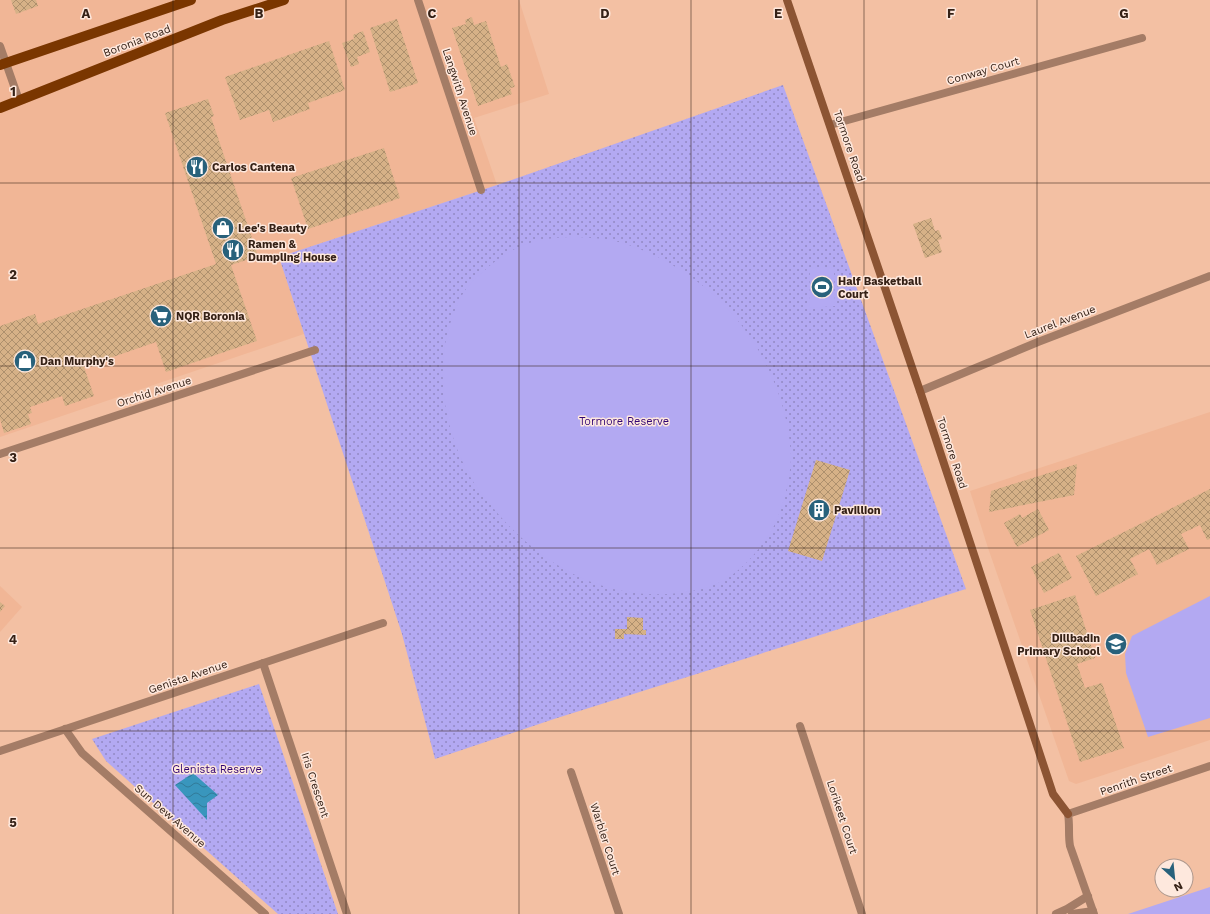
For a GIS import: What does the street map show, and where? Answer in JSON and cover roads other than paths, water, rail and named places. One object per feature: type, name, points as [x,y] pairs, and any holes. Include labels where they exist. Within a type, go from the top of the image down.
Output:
[{"type":"main road","name":"Boronia Road","points":[[3,64],[191,0]]},
{"type":"main road","name":"Boronia Road","points":[[0,108],[222,20],[284,0]]},
{"type":"street","name":"Langwith Avenue","points":[[418,0],[481,190]]},
{"type":"street","name":"Tormore Road","points":[[787,0],[920,391],[1053,794],[1068,814]]},
{"type":"street","name":"Conway Court","points":[[830,125],[1142,38]]},
{"type":"street","points":[[0,46],[3,64],[19,100]]},
{"type":"street","name":"Laurel Avenue","points":[[920,391],[1038,342],[1210,276]]},
{"type":"street","name":"Orchid Avenue","points":[[0,454],[315,350]]},
{"type":"street","name":"Genista Avenue","points":[[0,751],[383,623]]},
{"type":"street","name":"Iris Crescent","points":[[263,663],[347,914]]},
{"type":"street","name":"Lorikeet Court","points":[[800,726],[862,914]]},
{"type":"street","name":"Sun Dew Avenue","points":[[65,729],[82,753],[265,914]]},
{"type":"street","name":"Penrith Street","points":[[1068,814],[1210,766]]},
{"type":"street","name":"Warbler Court","points":[[571,772],[619,914]]},
{"type":"street","points":[[1068,814],[1070,824],[1070,846],[1093,913],[1072,914]]},
{"type":"street","points":[[1056,914],[1088,896]]},
{"type":"water","points":[[193,773],[218,795],[207,803],[207,820],[175,785]]},
{"type":"place","name":"Carlos Cantena","points":[[197,167]]},
{"type":"place","name":"Lee's Beauty","points":[[223,228]]},
{"type":"place","name":"Ramen & Dumpling House","points":[[233,250]]},
{"type":"place","name":"Half Basketball Court","points":[[822,287]]},
{"type":"place","name":"NQR Boronia","points":[[161,316]]},
{"type":"place","name":"Dan Murphy's","points":[[25,361]]},
{"type":"place","name":"Pavillion","points":[[819,510]]},
{"type":"place","name":"Dillbadin Primary School","points":[[1116,644]]},
{"type":"park label","name":"Tormore Reserve","points":[[624,421]]},
{"type":"park label","name":"Glenista Reserve","points":[[217,769]]}]
